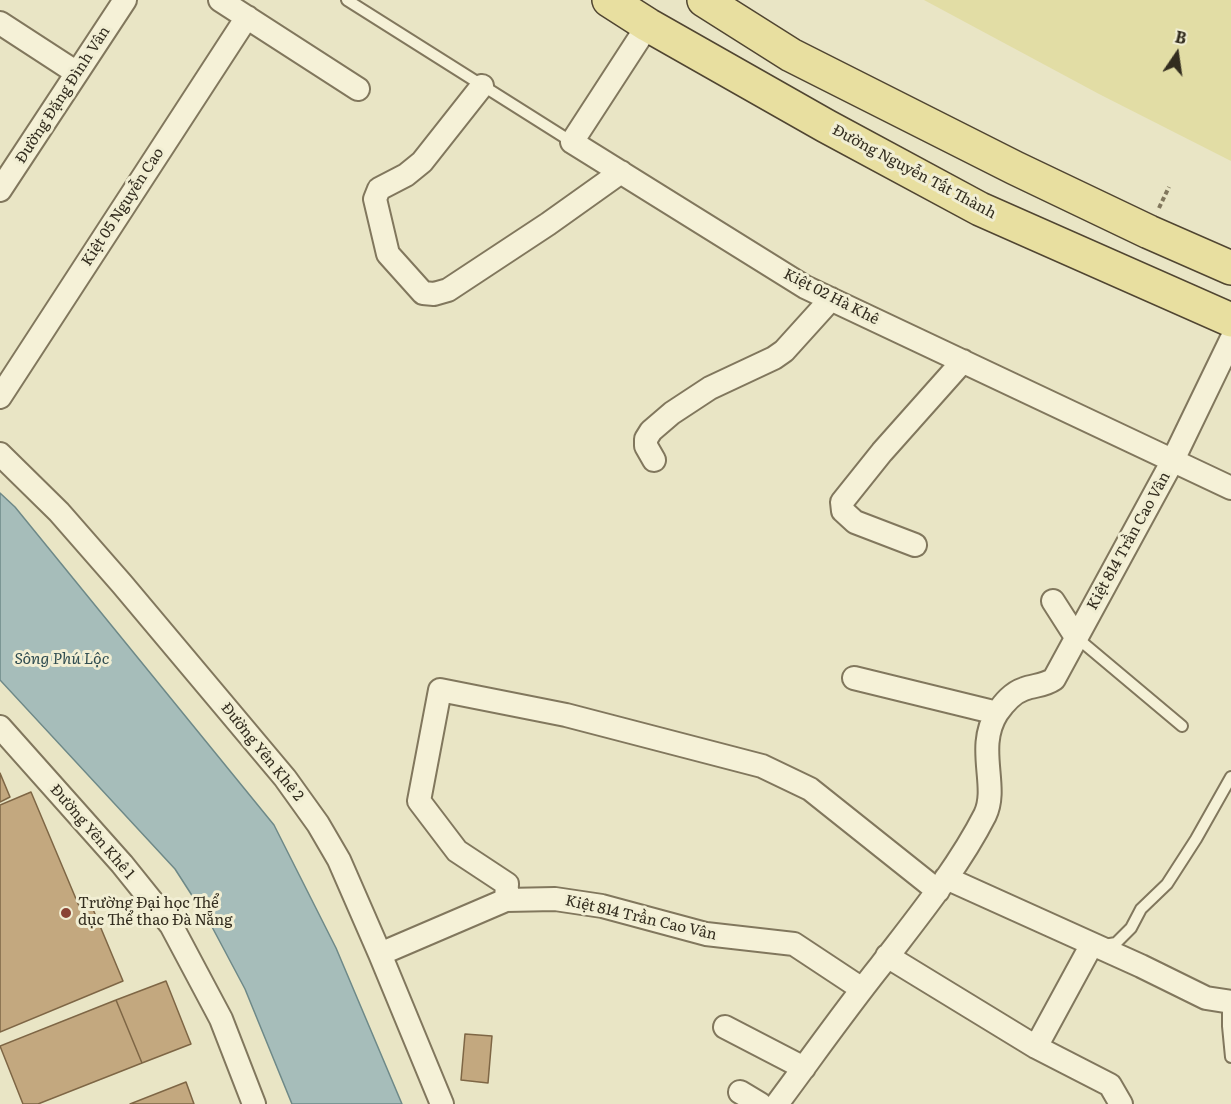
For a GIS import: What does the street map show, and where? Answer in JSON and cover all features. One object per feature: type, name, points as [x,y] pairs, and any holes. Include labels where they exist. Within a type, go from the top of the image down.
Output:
[{"type":"main road","name":"Đường Nguyễn Tất Thành","points":[[609,0],[648,25],[836,131],[980,209],[1231,320]]},
{"type":"main road","points":[[704,0],[791,55],[844,82],[1015,168],[1231,268]]},
{"type":"street","name":"Đường Đặng Đình Vân","points":[[0,190],[125,0]]},
{"type":"street","points":[[220,0],[358,89]]},
{"type":"street","name":"Kiệt 05 Nguyễn Cao","points":[[0,398],[247,17]]},
{"type":"street","points":[[0,23],[77,73]]},
{"type":"street","points":[[572,142],[648,25]]},
{"type":"street","points":[[482,86],[422,162],[406,175],[378,189],[375,199],[388,254],[423,293],[434,294],[448,290],[549,224],[621,172]]},
{"type":"street","name":"Kiệt 02 Hà Khê","points":[[572,142],[795,281],[1172,462],[1231,488]]},
{"type":"street","points":[[654,460],[646,446],[646,439],[651,431],[672,413],[710,388],[784,351],[831,299]]},
{"type":"street","name":"Kiệt 814 Trần Cao Vân","points":[[777,1104],[942,885],[986,814],[989,793],[986,754],[991,724],[1008,698],[1022,689],[1048,683],[1053,679],[1172,462],[1231,340]]},
{"type":"street","points":[[915,545],[855,522],[843,511],[842,502],[882,452],[963,361]]},
{"type":"street","name":"Đường Yên Khê 2","points":[[0,454],[58,512],[122,584],[285,778],[318,824],[339,860],[442,1104]]},
{"type":"street","points":[[1053,601],[1076,637]]},
{"type":"street","points":[[854,678],[997,713]]},
{"type":"street","points":[[506,900],[507,884],[457,851],[419,801],[440,690],[566,715],[762,766],[810,789],[942,885],[1095,945],[1206,998],[1230,1002]]},
{"type":"street","name":"Đường Yên Khê 1","points":[[0,727],[122,864],[171,925],[221,1019],[254,1104]]},
{"type":"street","name":"Kiệt 814 Trần Cao Vân","points":[[380,954],[506,900],[555,899],[602,906],[706,934],[794,944],[862,989]]},
{"type":"street","points":[[1036,1047],[1095,945]]},
{"type":"street","points":[[887,956],[1036,1047],[1110,1085],[1121,1104]]},
{"type":"street","points":[[725,1027],[804,1068]]},
{"type":"street","points":[[740,1092],[760,1104]]},
{"type":"lane","points":[[347,0],[572,142]]},
{"type":"lane","points":[[1076,637],[1182,726]]},
{"type":"lane","points":[[1095,945],[1116,943],[1131,928],[1141,909],[1167,884],[1231,777]]},
{"type":"lane","points":[[1230,1002],[1228,1026],[1231,1057]]},
{"type":"sand","points":[[924,0],[1231,0],[1231,161],[1099,94]]},
{"type":"water","name":"Sông Phú Lộc","points":[[0,493],[15,507],[274,825],[336,948],[402,1104],[292,1104],[245,989],[211,925],[175,869],[0,680]]},
{"type":"building","points":[[0,773],[10,797],[0,802]]},
{"type":"building","points":[[31,792],[79,906],[90,902],[123,981],[0,1032],[0,805]]},
{"type":"building","points":[[166,981],[191,1044],[142,1063],[116,1000]]},
{"type":"building","points":[[116,1000],[142,1063],[38,1104],[23,1104],[0,1046]]},
{"type":"building","points":[[465,1034],[492,1036],[488,1083],[461,1080]]},
{"type":"building","points":[[186,1082],[194,1104],[130,1104]]},
{"type":"place","name":"Trường Đại học Thể dục Thể thao Đà Nẵng","points":[[66,913]]}]
